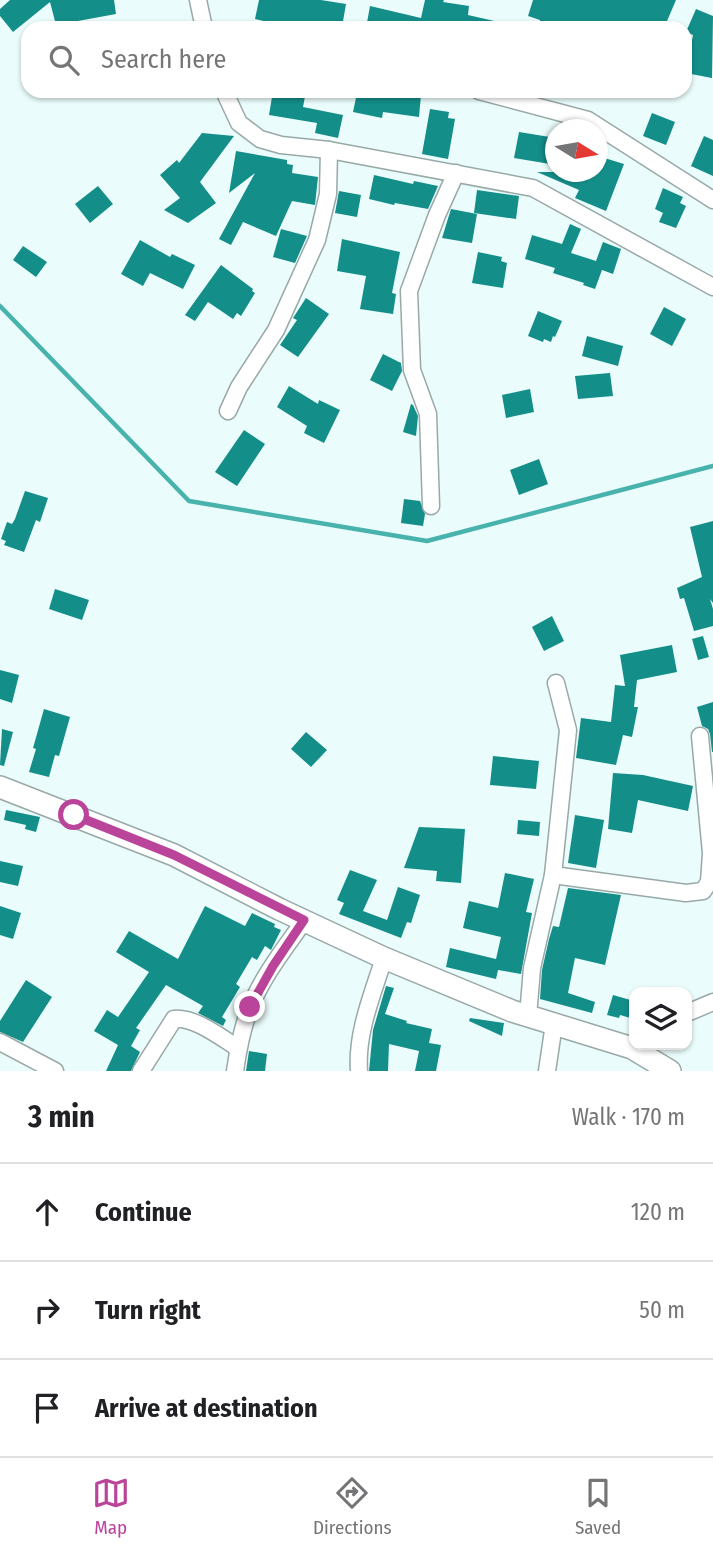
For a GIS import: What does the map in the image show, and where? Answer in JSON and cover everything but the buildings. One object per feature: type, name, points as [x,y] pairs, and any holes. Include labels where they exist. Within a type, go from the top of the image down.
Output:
[{"type":"street","points":[[198,0],[202,21]]},
{"type":"street","points":[[227,98],[239,123],[260,139],[281,145],[329,150],[533,188],[713,287]]},
{"type":"street","points":[[505,98],[588,120],[713,200]]},
{"type":"street","points":[[228,411],[239,387],[276,330],[317,240],[328,194],[329,150]]},
{"type":"street","points":[[432,506],[428,414],[412,370],[409,291],[456,173]]},
{"type":"street","points":[[528,1016],[532,968],[553,875],[568,730],[556,683]]},
{"type":"street","points":[[553,875],[686,893],[703,891],[709,882],[711,853],[700,736]]},
{"type":"street","points":[[0,788],[174,855],[384,958],[528,1016],[629,1046]]},
{"type":"street","points":[[235,1071],[238,1048],[250,1007],[304,920]]},
{"type":"street","points":[[359,1071],[365,1019],[384,958]]},
{"type":"street","points":[[692,1011],[713,1002]]},
{"type":"street","points":[[141,1071],[174,1018],[178,1017],[238,1048]]},
{"type":"street","points":[[547,1071],[554,1024]]},
{"type":"street","points":[[0,1042],[55,1071]]},
{"type":"street","points":[[638,1050],[670,1071]]},
{"type":"waterway","points":[[0,306],[189,501],[427,541],[713,466]]},
{"type":"route","points":[[74,815],[174,855],[304,920],[250,1007]]}]
